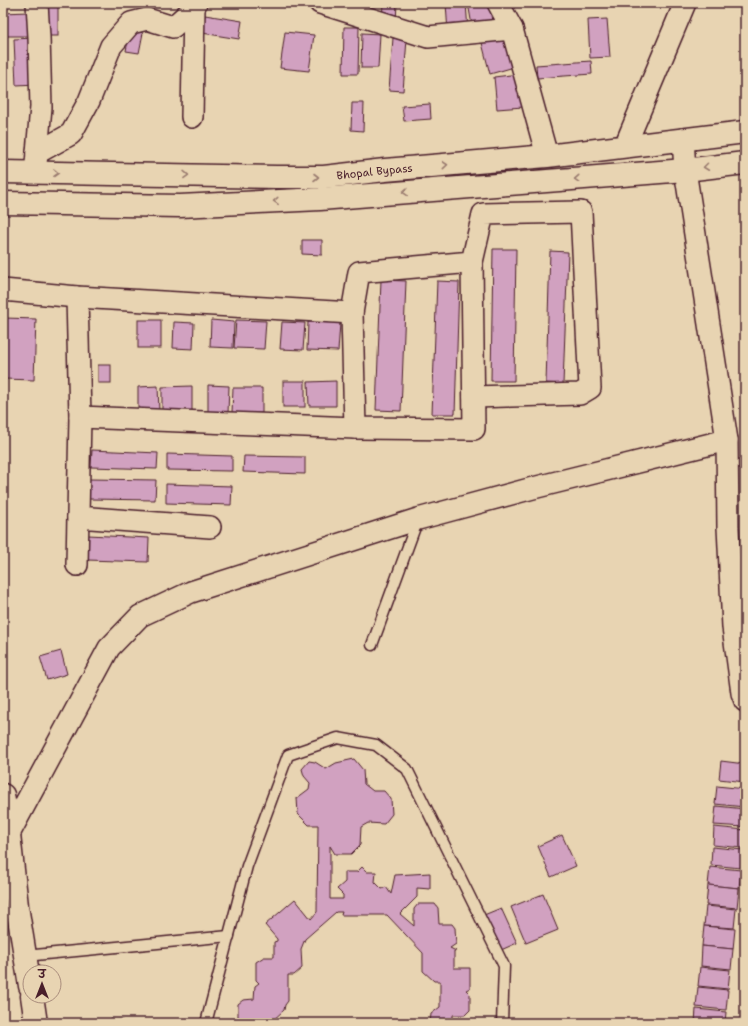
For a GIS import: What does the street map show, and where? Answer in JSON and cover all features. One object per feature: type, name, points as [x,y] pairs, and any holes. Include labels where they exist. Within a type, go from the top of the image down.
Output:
[{"type":"main road","name":"Bhopal Bypass","points":[[3,172],[36,163],[324,177],[385,170],[547,156],[745,132]]},
{"type":"main road","name":"Bhopal Bypass","points":[[3,203],[180,206],[320,199],[685,170],[745,163]]},
{"type":"main road","points":[[3,795],[9,834],[10,910],[26,964]]},
{"type":"main road","points":[[33,1004],[36,1023]]},
{"type":"street","points":[[36,163],[41,107],[37,3]]},
{"type":"street","points":[[320,3],[428,37],[512,29]]},
{"type":"street","points":[[498,3],[512,29],[547,156]]},
{"type":"street","points":[[625,146],[685,3]]},
{"type":"street","points":[[36,163],[71,134],[89,101],[111,46],[131,23],[147,19],[173,26],[195,5]]},
{"type":"street","points":[[192,117],[195,5]]},
{"type":"street","points":[[683,139],[685,170],[727,440],[737,528],[733,627],[742,693],[745,701]]},
{"type":"street","points":[[80,417],[355,428],[474,429],[472,262],[483,214],[581,212],[590,388],[580,394],[474,397]]},
{"type":"street","points":[[355,428],[352,313],[359,272],[472,262]]},
{"type":"street","points":[[3,290],[77,297],[352,313]]},
{"type":"street","points":[[77,297],[80,417],[77,565]]},
{"type":"street","points":[[9,834],[109,648],[140,616],[191,592],[418,519],[533,488],[727,440]]},
{"type":"street","points":[[78,517],[210,527]]},
{"type":"lane","points":[[372,645],[418,519]]},
{"type":"lane","points":[[206,1023],[247,866],[288,755],[338,738],[376,745],[407,769],[504,966],[502,1023]]},
{"type":"lane","points":[[25,956],[229,936]]},
{"type":"building","points":[[383,3],[397,3],[396,22],[382,21]]},
{"type":"building","points":[[446,3],[466,3],[468,31],[448,33]]},
{"type":"building","points":[[468,3],[489,3],[493,27],[473,31]]},
{"type":"building","points":[[637,3],[659,3],[638,7]]},
{"type":"building","points":[[47,4],[58,4],[58,36],[47,36]]},
{"type":"building","points":[[29,12],[30,36],[4,36],[3,13]]},
{"type":"building","points":[[205,15],[242,21],[239,39],[202,33]]},
{"type":"building","points":[[607,19],[610,57],[590,58],[588,20]]},
{"type":"building","points":[[344,27],[359,27],[358,74],[343,74]]},
{"type":"building","points":[[130,30],[143,33],[139,53],[126,51]]},
{"type":"building","points":[[285,32],[314,35],[309,71],[280,68]]},
{"type":"building","points":[[362,33],[380,34],[378,68],[361,68]]},
{"type":"building","points":[[506,36],[514,67],[490,74],[482,43]]},
{"type":"building","points":[[35,38],[37,84],[16,85],[14,39]]},
{"type":"building","points":[[393,38],[407,39],[403,91],[389,90]]},
{"type":"building","points":[[591,61],[592,74],[537,78],[536,65]]},
{"type":"building","points":[[519,74],[523,107],[497,109],[494,77]]},
{"type":"building","points":[[352,103],[364,103],[363,131],[351,130]]},
{"type":"building","points":[[430,104],[431,119],[404,121],[402,106]]},
{"type":"building","points":[[302,240],[322,240],[322,255],[302,254]]},
{"type":"building","points":[[493,249],[516,249],[514,381],[491,381]]},
{"type":"building","points":[[550,251],[568,252],[563,384],[546,383]]},
{"type":"building","points":[[381,280],[406,281],[401,411],[376,410]]},
{"type":"building","points":[[437,281],[459,282],[455,414],[432,414]]},
{"type":"building","points":[[5,318],[36,319],[34,380],[4,379]]},
{"type":"building","points":[[138,320],[161,320],[161,348],[138,348]]},
{"type":"building","points":[[211,320],[234,322],[233,348],[210,347]]},
{"type":"building","points":[[236,320],[266,321],[264,349],[234,348]]},
{"type":"building","points":[[174,322],[194,323],[193,349],[173,348]]},
{"type":"building","points":[[282,322],[305,323],[303,350],[280,349]]},
{"type":"building","points":[[308,322],[340,323],[338,351],[307,350]]},
{"type":"building","points":[[98,365],[111,365],[111,383],[98,383]]},
{"type":"building","points":[[283,381],[305,381],[305,407],[283,407]]},
{"type":"building","points":[[336,381],[336,406],[309,406],[308,382]]},
{"type":"building","points":[[208,385],[229,386],[228,413],[208,412]]},
{"type":"building","points":[[158,386],[159,412],[138,412],[138,387]]},
{"type":"building","points":[[192,386],[192,411],[162,411],[162,387]]},
{"type":"building","points":[[233,388],[262,388],[262,413],[232,413]]},
{"type":"building","points":[[92,450],[158,453],[157,469],[91,467]]},
{"type":"building","points":[[167,454],[232,456],[232,471],[167,470]]},
{"type":"building","points":[[244,456],[305,457],[305,474],[243,472]]},
{"type":"building","points":[[89,479],[156,480],[155,500],[89,499]]},
{"type":"building","points":[[166,484],[232,486],[231,505],[166,503]]},
{"type":"building","points":[[88,535],[149,538],[148,562],[87,560]]},
{"type":"building","points":[[61,651],[67,674],[47,680],[40,657]]},
{"type":"building","points":[[354,759],[363,770],[364,784],[373,791],[384,791],[391,799],[392,814],[384,824],[368,823],[361,827],[360,845],[351,854],[335,854],[330,846],[330,899],[343,899],[343,895],[337,889],[345,882],[345,872],[357,872],[362,867],[367,872],[376,872],[375,882],[382,889],[386,887],[391,894],[395,875],[430,873],[430,889],[417,888],[417,897],[400,914],[414,926],[414,909],[418,904],[435,904],[438,908],[439,924],[452,924],[455,928],[456,944],[450,948],[456,951],[454,951],[454,968],[470,968],[470,988],[466,990],[470,994],[470,1010],[465,1015],[453,1015],[453,1023],[430,1023],[431,1014],[440,1007],[440,981],[434,981],[423,971],[423,953],[387,915],[341,915],[342,912],[336,912],[305,939],[301,949],[302,968],[294,975],[288,975],[288,1001],[284,1010],[270,1023],[240,1023],[238,1020],[238,1004],[243,1000],[254,999],[255,986],[259,983],[256,980],[256,962],[264,957],[274,957],[274,942],[277,941],[277,939],[265,925],[295,899],[311,919],[317,912],[318,825],[309,825],[298,814],[297,798],[309,789],[310,783],[304,776],[302,769],[309,761],[315,762],[326,769],[336,763]]},
{"type":"building","points":[[721,761],[745,764],[745,782],[719,779]]},
{"type":"building","points":[[717,786],[745,789],[745,807],[715,804]]},
{"type":"building","points":[[716,806],[745,809],[744,827],[714,825]]},
{"type":"building","points":[[714,827],[745,830],[743,848],[713,845]]},
{"type":"building","points":[[562,835],[576,866],[551,877],[538,846]]},
{"type":"building","points":[[712,847],[743,850],[741,868],[711,865]]},
{"type":"building","points":[[710,867],[741,870],[739,888],[708,885]]},
{"type":"building","points":[[708,885],[739,888],[737,908],[706,905]]},
{"type":"building","points":[[543,894],[558,930],[526,943],[511,907]]},
{"type":"building","points":[[706,906],[736,909],[734,928],[704,926]]},
{"type":"building","points":[[501,908],[517,943],[501,950],[484,915]]},
{"type":"building","points":[[704,926],[735,929],[733,949],[702,946]]},
{"type":"building","points":[[702,946],[733,949],[731,969],[701,966]]},
{"type":"building","points":[[700,967],[730,970],[728,989],[698,986]]},
{"type":"building","points":[[698,987],[728,990],[726,1010],[696,1007]]},
{"type":"building","points":[[696,1009],[726,1012],[725,1023],[695,1023]]},
{"type":"building","points":[[122,1020],[122,1023],[97,1023],[97,1021]]}]
